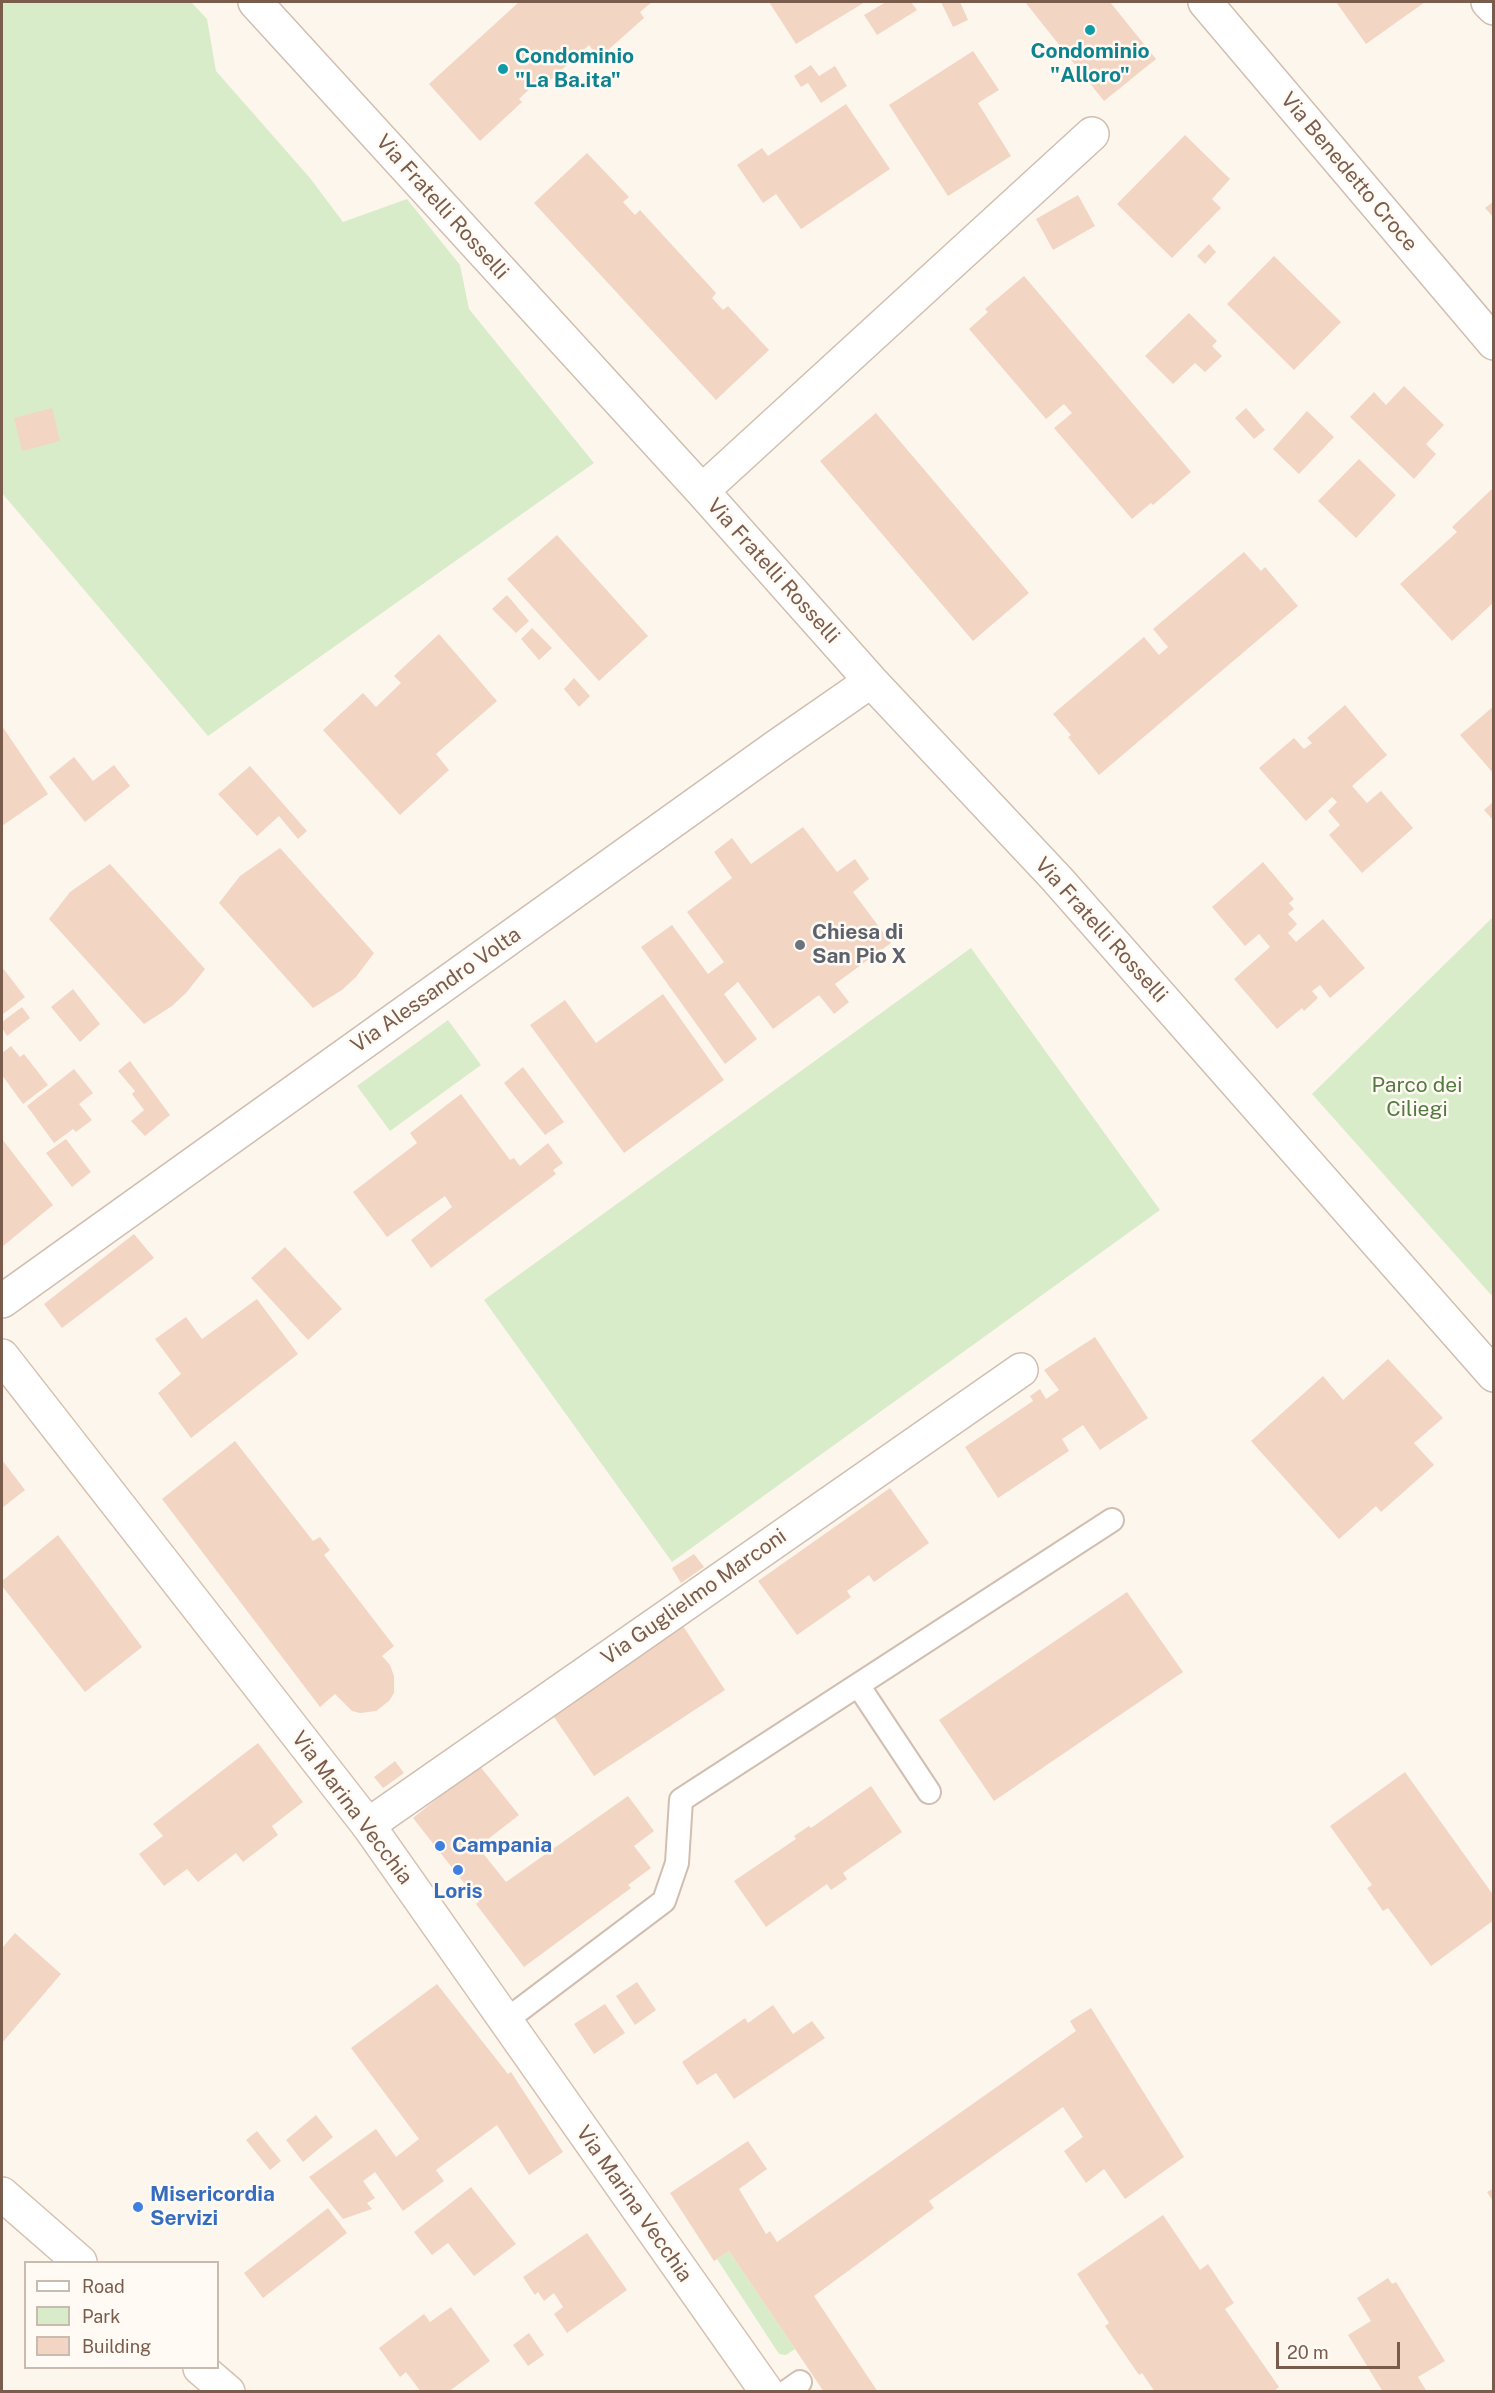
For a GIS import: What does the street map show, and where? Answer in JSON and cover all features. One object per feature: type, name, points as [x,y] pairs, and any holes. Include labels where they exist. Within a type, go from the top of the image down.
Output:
[{"type":"street","name":"Via Fratelli Rosselli","points":[[255,2],[702,491],[871,681],[1057,879],[1494,1375]]},
{"type":"street","name":"Via Benedetto Croce","points":[[1205,2],[1494,342]]},
{"type":"street","points":[[1488,2],[1494,8]]},
{"type":"street","name":"Via Fratelli Rosselli","points":[[702,491],[1092,134]]},
{"type":"street","name":"Via Alessandro Volta","points":[[2,1301],[871,681]]},
{"type":"street","name":"Via Marina Vecchia","points":[[2,1356],[368,1825],[767,2391]]},
{"type":"street","name":"Via Guglielmo Marconi","points":[[368,1825],[1021,1370]]},
{"type":"street","points":[[2,2194],[79,2261]]},
{"type":"street","points":[[202,2369],[228,2391]]},
{"type":"lane","points":[[505,2021],[664,1901],[677,1863],[681,1800],[1112,1520]]},
{"type":"lane","points":[[858,1685],[929,1792]]},
{"type":"green space","points":[[2,2],[191,2],[207,19],[216,71],[310,178],[343,222],[407,199],[460,265],[469,309],[594,463],[208,736],[2,493]]},
{"type":"green space","name":"Parco dei Ciliegi","points":[[1493,917],[1493,1297],[1312,1094]]},
{"type":"green space","points":[[971,948],[1160,1210],[672,1562],[484,1300]]},
{"type":"green space","points":[[448,1020],[481,1065],[390,1131],[357,1086]]},
{"type":"green space","points":[[729,2251],[795,2349],[786,2355],[779,2354],[717,2259]]},
{"type":"building","name":"Condominio \"La Ba.ita\"","points":[[519,2],[652,2],[640,12],[644,18],[599,58],[589,45],[545,85],[539,80],[519,99],[522,102],[480,141],[429,84]]},
{"type":"building","points":[[769,2],[865,2],[796,44]]},
{"type":"building","points":[[886,2],[911,2],[917,10],[877,35],[864,15]]},
{"type":"building","points":[[941,2],[960,2],[968,20],[953,27]]},
{"type":"building","name":"Condominio \"Alloro\"","points":[[1025,2],[1110,2],[1156,59],[1104,101]]},
{"type":"building","points":[[1336,2],[1425,2],[1366,44]]},
{"type":"building","points":[[973,51],[999,90],[978,103],[1011,156],[948,196],[889,105]]},
{"type":"building","points":[[811,65],[819,76],[835,66],[847,86],[821,103],[808,83],[801,87],[794,76]]},
{"type":"building","points":[[846,104],[890,169],[801,229],[776,194],[763,203],[737,165],[762,148],[768,156]]},
{"type":"building","points":[[1185,135],[1230,179],[1212,199],[1221,208],[1172,258],[1117,204]]},
{"type":"building","points":[[587,153],[629,197],[623,202],[635,215],[640,210],[716,293],[712,298],[723,310],[728,306],[769,350],[716,400],[534,203]]},
{"type":"building","points":[[1078,195],[1095,226],[1053,250],[1036,219]]},
{"type":"building","points":[[1494,201],[1494,218],[1485,208]]},
{"type":"building","points":[[1209,244],[1216,252],[1205,264],[1197,256]]},
{"type":"building","points":[[1274,256],[1341,322],[1294,370],[1227,304]]},
{"type":"building","points":[[1024,276],[1191,472],[1153,505],[1151,503],[1132,519],[1054,428],[1072,413],[1064,404],[1046,419],[969,329],[988,312],[985,309]]},
{"type":"building","points":[[1189,313],[1217,341],[1212,346],[1222,356],[1205,372],[1195,363],[1173,384],[1145,356]]},
{"type":"building","points":[[1404,386],[1444,425],[1426,444],[1436,454],[1414,479],[1350,417],[1374,392],[1386,405]]},
{"type":"building","points":[[52,408],[60,441],[22,451],[14,418]]},
{"type":"building","points":[[1246,408],[1265,430],[1254,439],[1235,418]]},
{"type":"building","points":[[1307,411],[1334,437],[1299,474],[1273,449]]},
{"type":"building","points":[[876,413],[1029,593],[973,641],[820,461]]},
{"type":"building","points":[[1359,459],[1396,495],[1356,538],[1318,501]]},
{"type":"building","points":[[1492,489],[1494,602],[1452,641],[1400,584],[1457,532],[1452,527]]},
{"type":"building","points":[[557,535],[648,636],[599,681],[507,579]]},
{"type":"building","points":[[1244,552],[1261,571],[1265,567],[1298,606],[1099,775],[1068,737],[1071,735],[1053,714],[1144,637],[1159,655],[1168,647],[1153,629]]},
{"type":"building","points":[[507,595],[529,621],[516,633],[492,609]]},
{"type":"building","points":[[532,628],[552,648],[539,660],[521,639]]},
{"type":"building","points":[[439,634],[497,701],[436,754],[449,770],[400,815],[323,730],[363,693],[376,707],[401,683],[394,676]]},
{"type":"building","points":[[574,678],[590,696],[579,707],[564,689]]},
{"type":"building","points":[[1345,705],[1387,755],[1352,786],[1367,803],[1381,791],[1413,828],[1362,873],[1329,835],[1340,825],[1328,811],[1337,802],[1332,797],[1306,821],[1259,768],[1294,738],[1304,749],[1312,743],[1307,738]]},
{"type":"building","points":[[1494,706],[1494,774],[1460,735]]},
{"type":"building","points":[[2,726],[48,794],[2,826]]},
{"type":"building","points":[[74,757],[93,781],[114,765],[130,786],[85,822],[49,777]]},
{"type":"building","points":[[250,766],[307,831],[298,839],[279,816],[257,836],[218,794]]},
{"type":"building","points":[[1494,801],[1494,821],[1484,810]]},
{"type":"building","name":"Chiesa di San Pio X","points":[[803,827],[837,872],[855,859],[869,879],[853,892],[891,943],[835,984],[849,1002],[834,1014],[819,995],[773,1029],[738,982],[724,994],[757,1039],[725,1064],[641,947],[672,925],[708,974],[724,962],[687,912],[732,878],[714,852],[732,838],[751,864]]},
{"type":"building","points":[[280,848],[374,953],[356,977],[342,990],[313,1008],[219,903],[240,876]]},
{"type":"building","points":[[1263,862],[1294,899],[1289,903],[1294,909],[1288,914],[1297,924],[1288,933],[1296,942],[1323,919],[1365,968],[1330,998],[1320,985],[1312,991],[1318,998],[1304,1011],[1302,1008],[1277,1029],[1234,979],[1270,947],[1259,934],[1245,946],[1212,907]]},
{"type":"building","points":[[110,864],[205,969],[172,1006],[144,1024],[49,919],[70,892]]},
{"type":"building","points":[[2,967],[25,997],[2,1015]]},
{"type":"building","points":[[73,989],[100,1024],[80,1042],[51,1007]]},
{"type":"building","points":[[663,994],[724,1080],[624,1153],[530,1025],[565,1000],[596,1043]]},
{"type":"building","points":[[22,1007],[30,1018],[7,1036],[2,1028],[2,1022]]},
{"type":"building","points":[[11,1046],[20,1057],[24,1054],[48,1085],[23,1104],[2,1075],[2,1053]]},
{"type":"building","points":[[130,1061],[170,1115],[145,1136],[131,1121],[144,1110],[132,1094],[135,1091],[118,1071]]},
{"type":"building","points":[[523,1067],[564,1122],[545,1135],[504,1083]]},
{"type":"building","points":[[74,1069],[93,1093],[79,1104],[92,1120],[76,1132],[73,1129],[54,1143],[27,1106]]},
{"type":"building","points":[[461,1094],[510,1160],[514,1158],[520,1166],[548,1143],[563,1163],[553,1170],[556,1174],[431,1268],[411,1240],[452,1207],[445,1196],[387,1237],[353,1192],[417,1143],[410,1133]]},
{"type":"building","points":[[2,1139],[53,1205],[2,1247]]},
{"type":"building","points":[[66,1139],[91,1172],[72,1187],[46,1153]]},
{"type":"building","points":[[134,1234],[154,1258],[62,1328],[44,1304]]},
{"type":"building","points":[[285,1247],[342,1309],[308,1340],[251,1278]]},
{"type":"building","points":[[257,1299],[298,1354],[191,1438],[158,1393],[181,1374],[155,1339],[186,1317],[202,1339]]},
{"type":"building","points":[[1095,1337],[1148,1418],[1100,1450],[1083,1425],[1062,1439],[1069,1451],[998,1498],[965,1447],[1033,1401],[1030,1396],[1040,1389],[1046,1399],[1059,1390],[1044,1370]]},
{"type":"building","points":[[1388,1359],[1443,1418],[1414,1443],[1434,1465],[1381,1512],[1376,1506],[1339,1539],[1251,1441],[1323,1376],[1343,1400]]},
{"type":"building","points":[[235,1441],[313,1541],[320,1537],[330,1550],[324,1555],[394,1646],[382,1656],[390,1665],[394,1676],[394,1693],[389,1701],[376,1711],[360,1713],[352,1711],[335,1694],[320,1707],[162,1499]]},
{"type":"building","points":[[2,1460],[25,1490],[2,1508]]},
{"type":"building","points":[[890,1488],[929,1543],[874,1582],[869,1575],[847,1591],[851,1597],[797,1635],[758,1581]]},
{"type":"building","points":[[58,1535],[142,1647],[85,1692],[2,1586],[2,1581]]},
{"type":"building","points":[[694,1554],[704,1567],[681,1583],[672,1568]]},
{"type":"building","points":[[1127,1592],[1183,1672],[994,1801],[939,1720]]},
{"type":"building","points":[[683,1626],[725,1690],[594,1776],[552,1714]]},
{"type":"building","points":[[258,1743],[303,1802],[272,1826],[278,1835],[243,1862],[236,1853],[198,1882],[187,1869],[164,1886],[139,1854],[163,1836],[153,1824]]},
{"type":"building","points":[[395,1761],[404,1773],[383,1788],[374,1777]]},
{"type":"building","points":[[479,1765],[519,1815],[478,1847],[506,1882],[628,1796],[654,1831],[634,1846],[651,1868],[628,1885],[631,1888],[524,1967],[476,1904],[479,1902],[413,1818]]},
{"type":"building","points":[[1405,1772],[1494,1896],[1494,1920],[1431,1966],[1388,1908],[1383,1911],[1367,1888],[1372,1885],[1330,1826]]},
{"type":"building","points":[[871,1786],[902,1832],[843,1873],[847,1879],[831,1890],[827,1884],[766,1927],[734,1881],[796,1839],[794,1836],[809,1826],[811,1828]]},
{"type":"building","points":[[15,1933],[61,1974],[2,2043],[2,1948]]},
{"type":"building","points":[[637,1982],[656,2010],[635,2025],[616,1996]]},
{"type":"building","points":[[437,1984],[508,2074],[511,2072],[563,2152],[529,2175],[497,2125],[436,2170],[444,2181],[403,2211],[375,2172],[363,2181],[375,2198],[367,2203],[372,2209],[343,2219],[309,2177],[376,2129],[396,2157],[419,2139],[351,2048]]},
{"type":"building","points":[[605,2004],[625,2033],[594,2054],[574,2024]]},
{"type":"building","points":[[773,2005],[793,2034],[812,2021],[825,2038],[734,2099],[716,2073],[697,2085],[682,2062],[745,2018],[748,2023]]},
{"type":"building","points":[[1091,2008],[1184,2157],[1125,2199],[1104,2169],[1086,2183],[1064,2151],[1083,2137],[1063,2107],[929,2201],[934,2208],[814,2296],[878,2392],[824,2392],[729,2251],[714,2261],[670,2193],[748,2141],[767,2169],[739,2189],[766,2234],[770,2231],[777,2242],[1076,2031],[1070,2021]]},
{"type":"building","points":[[316,2115],[333,2137],[303,2162],[286,2140]]},
{"type":"building","points":[[257,2131],[281,2161],[270,2170],[246,2140]]},
{"type":"building","points":[[471,2187],[516,2244],[474,2276],[448,2243],[432,2255],[414,2232]]},
{"type":"building","points":[[1494,2188],[1494,2203],[1487,2192]]},
{"type":"building","points":[[328,2208],[347,2233],[263,2298],[244,2273]]},
{"type":"building","points":[[1163,2215],[1200,2270],[1208,2264],[1234,2303],[1225,2309],[1279,2387],[1273,2392],[1155,2392],[1142,2373],[1139,2375],[1105,2326],[1109,2323],[1077,2274]]},
{"type":"building","points":[[587,2233],[627,2290],[567,2333],[554,2314],[563,2307],[554,2293],[544,2301],[538,2292],[535,2295],[523,2277]]},
{"type":"building","points":[[1388,2278],[1392,2284],[1396,2282],[1445,2361],[1418,2377],[1427,2392],[1383,2392],[1348,2335],[1371,2321],[1357,2298]]},
{"type":"building","points":[[451,2307],[490,2361],[448,2392],[421,2392],[406,2372],[400,2377],[379,2348],[424,2314],[430,2322]]},
{"type":"building","points":[[529,2333],[544,2355],[528,2366],[513,2345]]},
{"type":"place","name":"Condominio \"Alloro\"","points":[[1090,30]]},
{"type":"place","name":"Condominio \"La Ba.ita\"","points":[[503,69]]},
{"type":"place","name":"Chiesa di San Pio X","points":[[800,945]]},
{"type":"place","name":"Campania","points":[[440,1846]]},
{"type":"place","name":"Loris","points":[[458,1870]]},
{"type":"place","name":"Misericordia Servizi","points":[[138,2207]]}]
